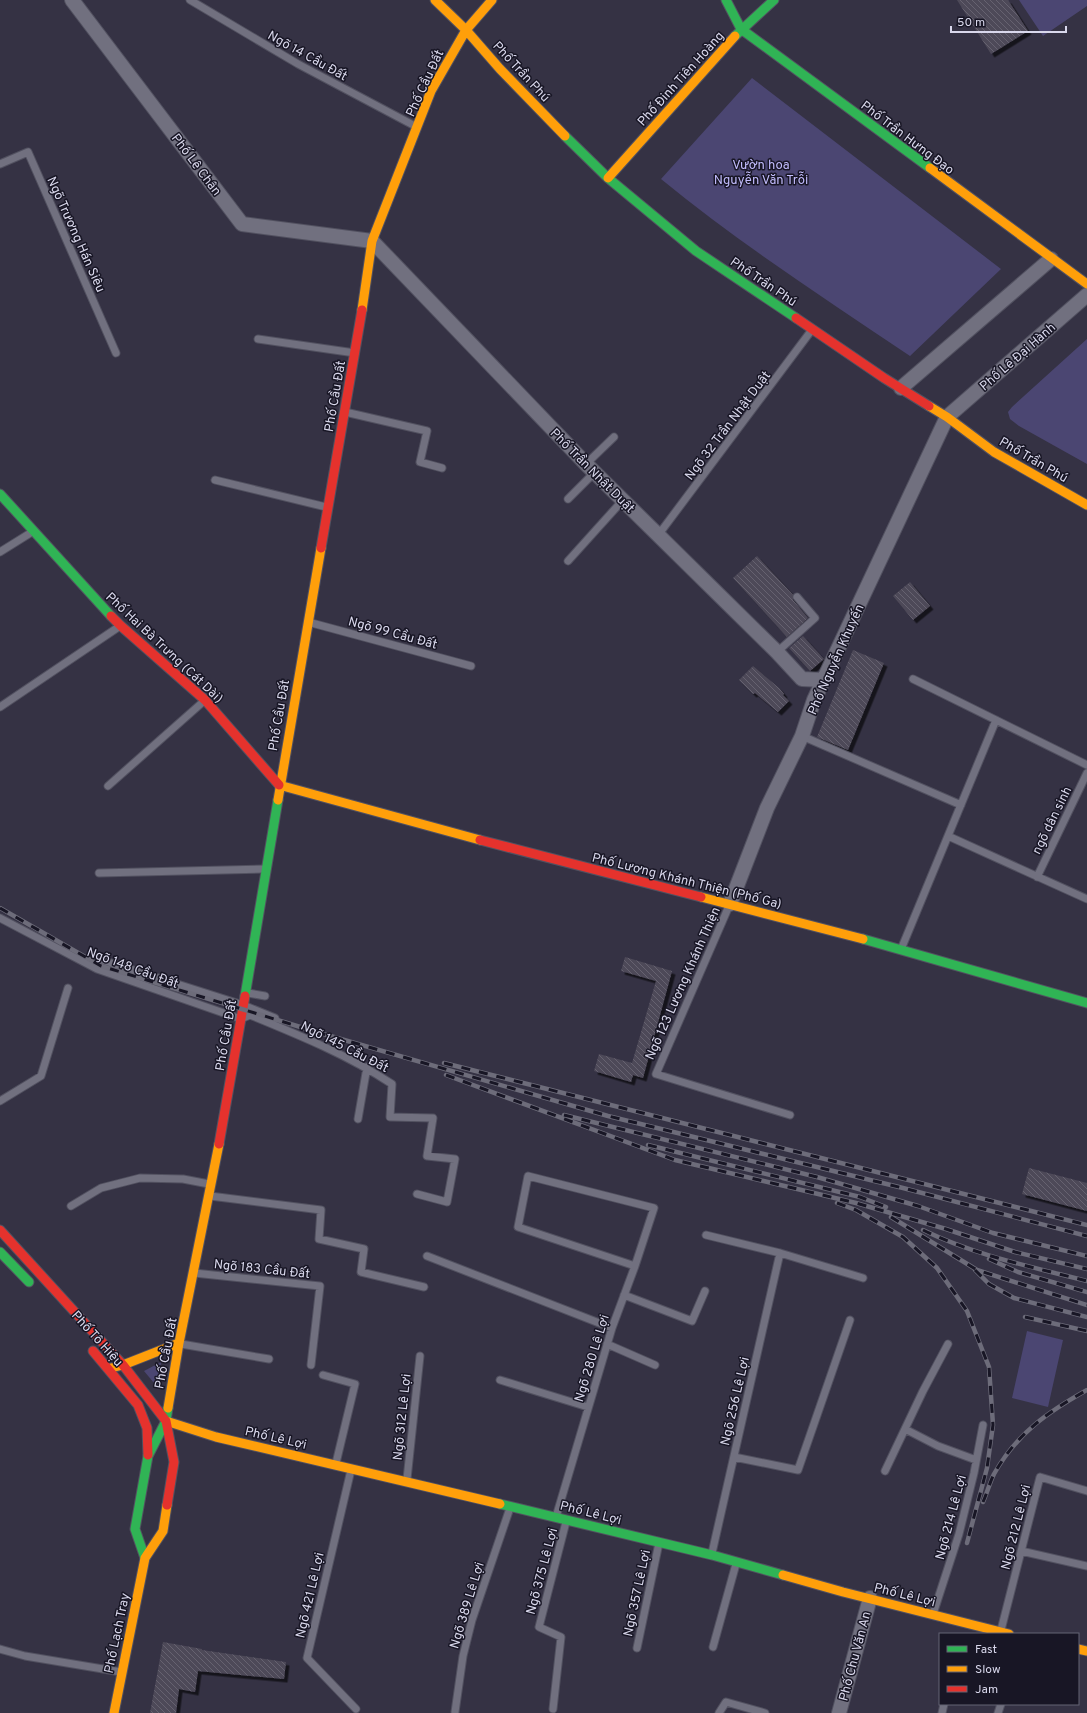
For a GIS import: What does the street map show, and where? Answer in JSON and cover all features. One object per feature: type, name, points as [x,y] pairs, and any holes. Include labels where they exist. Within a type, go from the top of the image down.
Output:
[{"type":"main road","name":"Phố Trần Phú","points":[[435,0],[466,30],[500,69],[608,178],[696,251],[900,388],[947,417],[994,452],[1087,505]]},
{"type":"main road","name":"Phố Cầu Đất","points":[[166,1421],[179,1343],[212,1184],[246,992],[276,816],[279,785],[355,354],[372,242],[431,91],[466,30],[492,0]]},
{"type":"main road","name":"Phố Trần Hưng Đạo","points":[[726,0],[741,29],[1051,259],[1087,284]]},
{"type":"main road","name":"Phố Đinh Tiên Hoàng","points":[[608,178],[741,29],[774,0]]},
{"type":"main road","name":"Phố Hai Bà Trưng (Cát Dài)","points":[[0,494],[121,626],[205,700],[279,785]]},
{"type":"main road","name":"Phố Lương Khánh Thiện (Phố Ga)","points":[[279,785],[459,835],[901,949],[1087,1003]]},
{"type":"main road","name":"Phố Tô Hiệu","points":[[2,1234],[123,1365],[166,1421]]},
{"type":"main road","points":[[0,1252],[38,1292]]},
{"type":"main road","name":"Phố Tô Hiệu","points":[[86,1343],[138,1405],[147,1428],[148,1456]]},
{"type":"main road","points":[[108,1369],[123,1365],[179,1343]]},
{"type":"main road","points":[[145,1558],[135,1529],[148,1456],[166,1421]]},
{"type":"main road","name":"Phố Lê Lợi","points":[[166,1421],[216,1437],[335,1464],[712,1555],[933,1614],[966,1626],[1005,1633]]},
{"type":"main road","name":"Phố Lạch Tray","points":[[114,1713],[145,1558],[163,1531],[174,1462],[166,1421]]},
{"type":"street","name":"Phố Lê Chân","points":[[72,0],[242,224],[372,242]]},
{"type":"street","name":"Phố Trần Nhật Duật","points":[[372,242],[591,468],[777,652],[802,679],[814,700]]},
{"type":"street","points":[[900,388],[1051,259]]},
{"type":"street","name":"Phố Lê Đại Hành","points":[[947,417],[1087,295]]},
{"type":"street","name":"Phố Nguyễn Khuyến","points":[[730,904],[767,808],[802,736],[814,700],[947,417]]},
{"type":"street","points":[[802,679],[824,680]]},
{"type":"street","name":"Phố Chu Văn An","points":[[839,1713],[870,1598]]},
{"type":"lane","name":"Ngõ 14 Cầu Đất","points":[[190,0],[298,64],[417,128]]},
{"type":"lane","name":"Ngõ Trương Hán Siêu","points":[[0,164],[28,152],[116,353]]},
{"type":"lane","name":"Ngõ 32 Trần Nhật Duật","points":[[659,534],[813,329]]},
{"type":"lane","points":[[258,339],[355,354]]},
{"type":"lane","points":[[345,412],[427,431],[420,462],[442,468]]},
{"type":"lane","points":[[568,499],[614,437]]},
{"type":"lane","points":[[215,480],[328,507]]},
{"type":"lane","points":[[568,561],[623,500]]},
{"type":"lane","points":[[0,552],[34,531]]},
{"type":"lane","points":[[777,652],[815,618],[797,597]]},
{"type":"lane","name":"Ngõ 99 Cầu Đất","points":[[308,622],[471,666]]},
{"type":"lane","points":[[0,707],[121,626]]},
{"type":"lane","points":[[913,679],[1087,766]]},
{"type":"lane","points":[[108,786],[205,700]]},
{"type":"lane","points":[[901,949],[996,720]]},
{"type":"lane","points":[[802,736],[961,805]]},
{"type":"lane","name":"ngõ dân sinh","points":[[1037,877],[1087,773]]},
{"type":"lane","points":[[948,836],[1087,898]]},
{"type":"lane","points":[[99,873],[267,869]]},
{"type":"lane","name":"Ngõ 123 Lương Khánh Thiện","points":[[730,904],[656,1074],[790,1115]]},
{"type":"lane","name":"Ngõ 148 Cầu Đất","points":[[0,918],[97,969],[241,1019]]},
{"type":"lane","points":[[102,960],[243,1005],[275,1018]]},
{"type":"lane","points":[[0,1101],[41,1076],[68,988]]},
{"type":"lane","points":[[246,992],[265,996]]},
{"type":"lane","name":"Ngõ 145 Cầu Đất","points":[[241,1019],[250,1015],[289,1030],[367,1067],[392,1084],[390,1117],[433,1118],[427,1156],[455,1159],[447,1202],[417,1194]]},
{"type":"lane","points":[[358,1119],[367,1067]]},
{"type":"lane","name":"Ngõ 280 Lê Lợi","points":[[556,1517],[612,1328],[635,1266],[654,1208],[528,1176],[518,1227],[635,1266]]},
{"type":"lane","points":[[71,1206],[101,1188],[140,1178],[183,1179],[212,1184]]},
{"type":"lane","points":[[209,1196],[321,1210],[319,1239],[364,1248],[361,1272],[424,1287]]},
{"type":"lane","points":[[706,1235],[780,1253],[863,1278]]},
{"type":"lane","name":"Ngõ 256 Lê Lợi","points":[[712,1555],[780,1253]]},
{"type":"lane","points":[[427,1256],[612,1328]]},
{"type":"lane","name":"Ngõ 183 Cầu Đất","points":[[194,1273],[320,1286],[311,1365]]},
{"type":"lane","points":[[624,1295],[692,1321],[705,1290]]},
{"type":"lane","points":[[734,1457],[798,1470],[850,1320]]},
{"type":"lane","points":[[179,1343],[269,1359]]},
{"type":"lane","points":[[607,1344],[655,1364]]},
{"type":"lane","points":[[885,1471],[948,1344]]},
{"type":"lane","name":"Ngõ 312 Lê Lợi","points":[[406,1481],[420,1356]]},
{"type":"lane","points":[[323,1375],[355,1384],[335,1464]]},
{"type":"lane","points":[[500,1380],[588,1408]]},
{"type":"lane","name":"Ngõ 214 Lê Lợi","points":[[933,1614],[959,1534],[983,1425]]},
{"type":"lane","points":[[905,1428],[938,1446],[976,1460]]},
{"type":"lane","name":"Ngõ 421 Lê Lợi","points":[[351,1468],[307,1658],[356,1709]]},
{"type":"lane","name":"Ngõ 212 Lê Lợi","points":[[1005,1633],[1021,1550],[1040,1476],[1087,1491]]},
{"type":"lane","name":"Ngõ 389 Lê Lợi","points":[[456,1712],[463,1656],[472,1620],[510,1507]]},
{"type":"lane","name":"Ngõ 375 Lê Lợi","points":[[553,1709],[561,1637],[539,1627],[567,1520]]},
{"type":"lane","name":"Ngõ 357 Lê Lợi","points":[[637,1648],[659,1542]]},
{"type":"lane","points":[[1021,1550],[1087,1566]]},
{"type":"lane","points":[[713,1647],[737,1562]]},
{"type":"lane","points":[[0,1649],[25,1656],[121,1672]]},
{"type":"lane","points":[[719,1713],[726,1702],[765,1713]]},
{"type":"green space","points":[[1019,0],[1087,0],[1087,6],[1043,36]]},
{"type":"green space","name":"Vườn hoa Nguyễn Văn Trỗi","points":[[752,78],[1001,269],[910,356],[752,249],[661,179]]},
{"type":"green space","points":[[1087,339],[1087,464],[1019,426],[1010,419],[1008,412]]},
{"type":"green space","points":[[1027,1331],[1063,1340],[1048,1407],[1012,1398]]},
{"type":"green space","points":[[161,1362],[159,1389],[144,1371]]},
{"type":"building","points":[[957,0],[1008,0],[1028,31],[991,54]]},
{"type":"building","points":[[757,556],[793,595],[793,600],[808,618],[787,637],[733,578]]},
{"type":"building","points":[[910,582],[930,606],[913,620],[893,596]]},
{"type":"building","points":[[803,636],[824,659],[810,671],[789,648]]},
{"type":"building","points":[[853,650],[884,663],[848,750],[817,737]]},
{"type":"building","points":[[753,666],[779,688],[789,701],[778,712],[755,693],[753,694],[739,680]]},
{"type":"building","points":[[625,957],[672,971],[643,1078],[633,1075],[631,1082],[594,1071],[599,1054],[632,1063],[656,981],[621,971]]},
{"type":"building","points":[[1029,1168],[1087,1183],[1087,1211],[1022,1194]]},
{"type":"building","points":[[163,1642],[202,1650],[286,1662],[284,1679],[198,1671],[195,1692],[179,1689],[176,1713],[150,1713]]},
{"type":"railway","points":[[0,908],[101,966],[320,1033],[608,1116],[903,1188],[1087,1236]]},
{"type":"railway","points":[[444,1063],[1087,1225]]},
{"type":"railway","points":[[446,1075],[675,1160],[856,1203],[946,1229],[1015,1252],[1087,1269]]},
{"type":"railway","points":[[564,1115],[817,1177],[918,1206],[993,1233],[1087,1256]]},
{"type":"railway","points":[[648,1145],[860,1197],[886,1207]]},
{"type":"railway","points":[[837,1203],[856,1210],[903,1237],[937,1268],[967,1311],[989,1367],[993,1425],[987,1468],[967,1543]]},
{"type":"railway","points":[[891,1217],[977,1270],[1087,1305]]},
{"type":"railway","points":[[923,1230],[962,1247],[1087,1281]]},
{"type":"railway","points":[[989,1259],[1018,1272],[1087,1292]]},
{"type":"railway","points":[[975,1270],[989,1284],[1014,1298],[1087,1317]]},
{"type":"railway","points":[[1025,1317],[1087,1331]]},
{"type":"railway","points":[[983,1502],[994,1474],[1023,1435],[1046,1415],[1087,1390]]},
{"type":"traffic: fast","points":[[726,0],[741,29],[930,168]]},
{"type":"traffic: fast","points":[[735,36],[774,0]]},
{"type":"traffic: fast","points":[[565,136],[608,178],[696,251],[796,318]]},
{"type":"traffic: fast","points":[[0,494],[111,616]]},
{"type":"traffic: fast","points":[[245,996],[278,800]]},
{"type":"traffic: fast","points":[[863,939],[1087,1003]]},
{"type":"traffic: fast","points":[[0,1252],[29,1282]]},
{"type":"traffic: fast","points":[[145,1558],[135,1529],[148,1456],[166,1421],[168,1408]]},
{"type":"traffic: fast","points":[[500,1504],[712,1555],[783,1575]]},
{"type":"traffic: slow","points":[[435,0],[466,30],[500,69],[565,136]]},
{"type":"traffic: slow","points":[[362,310],[372,241],[431,91],[466,30],[492,0]]},
{"type":"traffic: slow","points":[[608,178],[735,36]]},
{"type":"traffic: slow","points":[[930,168],[1087,284]]},
{"type":"traffic: slow","points":[[929,406],[947,417],[994,452],[1087,505]]},
{"type":"traffic: slow","points":[[278,800],[321,548]]},
{"type":"traffic: slow","points":[[279,785],[480,840]]},
{"type":"traffic: slow","points":[[701,897],[863,939]]},
{"type":"traffic: slow","points":[[168,1408],[179,1343],[219,1144]]},
{"type":"traffic: slow","points":[[111,1368],[123,1365],[179,1343]]},
{"type":"traffic: slow","points":[[166,1421],[216,1437],[500,1504]]},
{"type":"traffic: slow","points":[[114,1713],[145,1558],[163,1531],[167,1505]]},
{"type":"traffic: slow","points":[[783,1575],[843,1592],[1005,1633]]},
{"type":"traffic: slow","points":[[1079,1649],[1087,1651]]},
{"type":"traffic: jam","points":[[321,548],[362,310]]},
{"type":"traffic: jam","points":[[796,318],[884,378],[929,406]]},
{"type":"traffic: jam","points":[[111,616],[205,700],[279,785]]},
{"type":"traffic: jam","points":[[480,840],[701,897]]},
{"type":"traffic: jam","points":[[219,1144],[245,996]]},
{"type":"traffic: jam","points":[[0,1230],[123,1365],[166,1421],[174,1462],[167,1505]]},
{"type":"traffic: jam","points":[[93,1351],[138,1405],[147,1428],[148,1455]]}]
